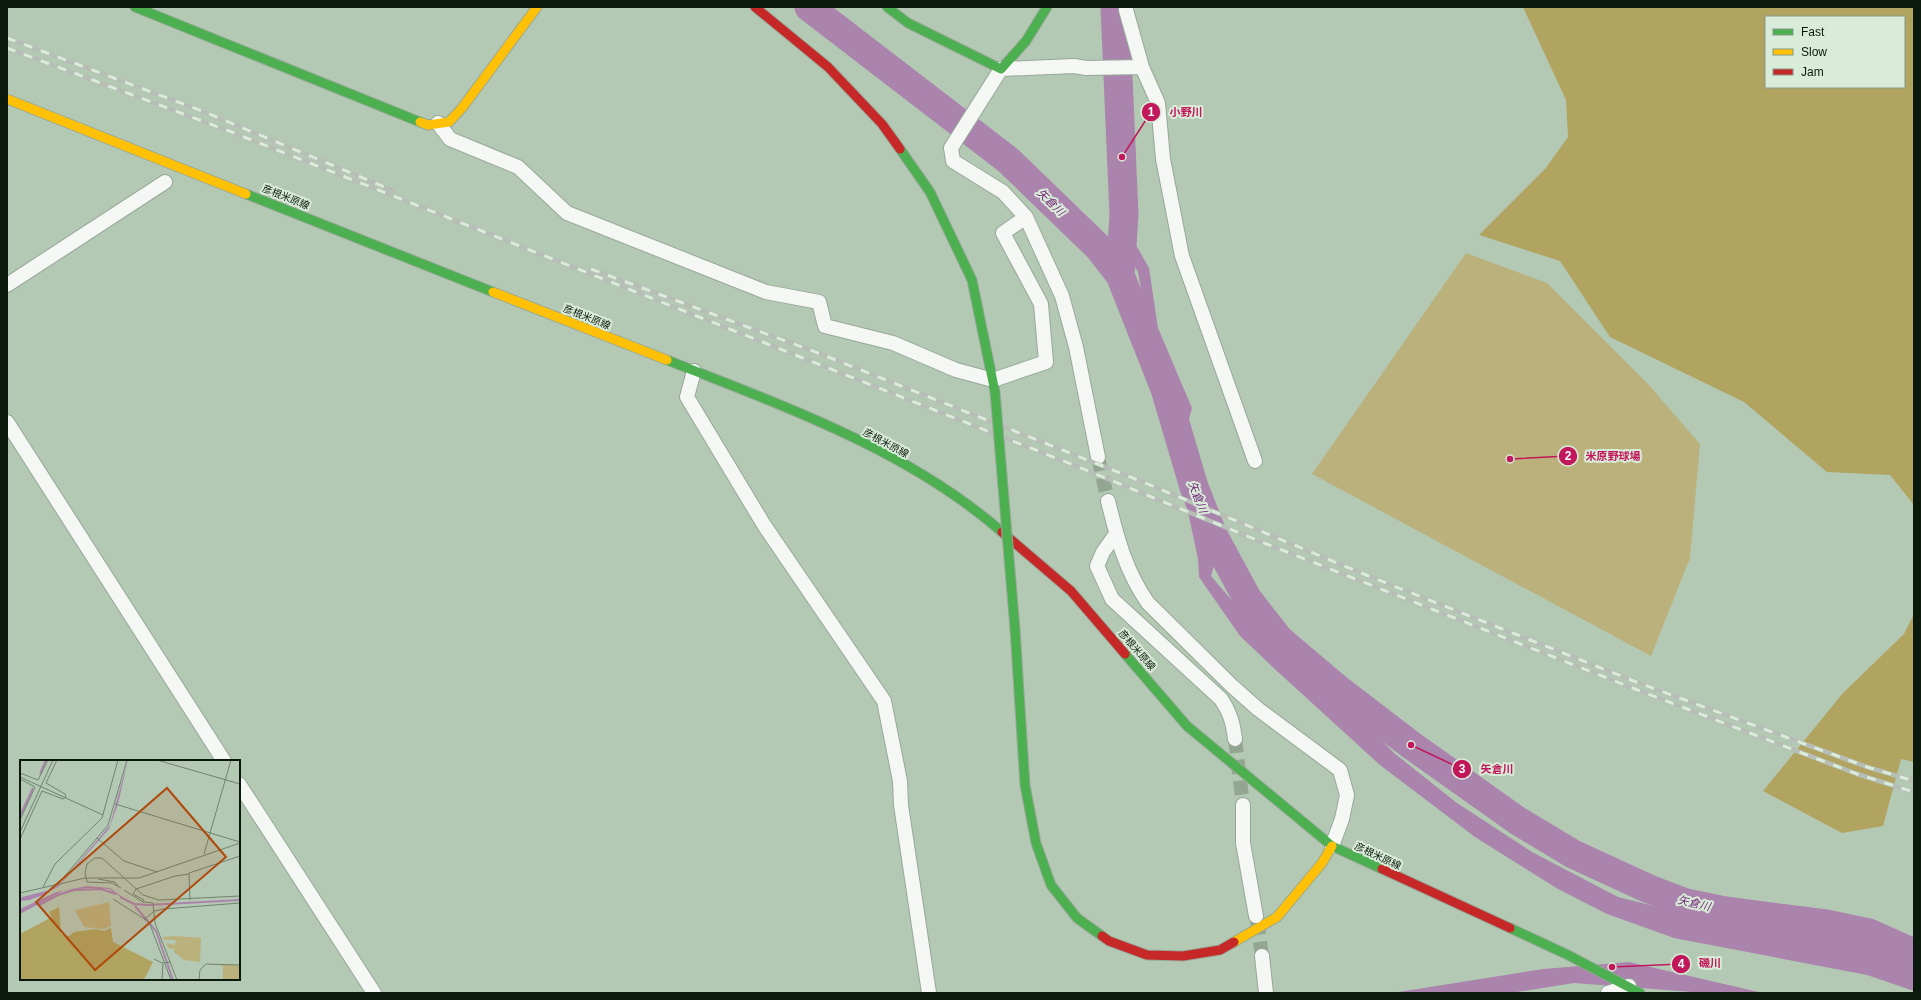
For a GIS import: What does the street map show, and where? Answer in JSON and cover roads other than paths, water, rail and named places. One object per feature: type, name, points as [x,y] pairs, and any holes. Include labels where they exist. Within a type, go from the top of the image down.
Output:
[{"type":"street","points":[[135,7],[382,108],[428,125],[449,122],[462,108],[537,7]]},
{"type":"street","points":[[755,7],[828,66],[882,124],[930,192],[972,280],[994,386],[1015,629],[1025,785],[1036,843],[1051,885],[1077,918],[1110,942],[1147,955],[1183,956],[1220,950],[1277,917],[1322,863],[1332,846],[1342,819],[1347,795],[1340,770],[1242,695],[1148,603],[1136,587],[1116,534],[1108,501]]},
{"type":"street","points":[[887,7],[908,23],[1001,69],[1074,66],[1086,68],[1142,66]]},
{"type":"street","points":[[1047,7],[1026,41],[1001,69],[951,148],[953,161],[1003,192],[1026,217],[1062,296],[1076,346],[1098,457]]},
{"type":"street","points":[[1126,7],[1142,66],[1158,103],[1163,159],[1182,256],[1255,461]]},
{"type":"street","name":"彦根米原線","points":[[7,99],[694,371],[823,424],[882,451],[975,508],[1071,591],[1188,726],[1332,846],[1568,955],[1634,990]]},
{"type":"street","points":[[438,124],[450,139],[518,167],[567,213],[766,292],[819,302],[825,326],[893,343],[994,386],[1046,362],[1041,304],[1003,233],[1026,217]]},
{"type":"street","points":[[7,285],[165,182]]},
{"type":"street","points":[[694,371],[687,397],[764,525],[884,701],[900,781],[901,805],[929,993]]},
{"type":"street","points":[[7,422],[223,760]]},
{"type":"street","points":[[1116,534],[1103,552],[1097,566],[1112,599],[1221,699],[1231,718],[1235,739]]},
{"type":"street","points":[[240,786],[374,993]]},
{"type":"street","points":[[1242,805],[1243,843],[1256,916]]},
{"type":"street","points":[[1262,956],[1266,993]]},
{"type":"street","points":[[1608,993],[1634,990]]},
{"type":"water","points":[[1120,217],[1149,268],[1158,328],[1192,408],[1187,426],[1195,450],[1192,470],[1217,554],[1211,576],[1252,624],[1322,693],[1353,711],[1394,753],[1457,803],[1532,852],[1618,897],[1702,918],[1849,934],[1914,950],[1914,991],[1867,975],[1674,938],[1607,914],[1558,889],[1475,837],[1380,765],[1240,636],[1199,577],[1198,559],[1170,427],[1173,402],[1145,331],[1143,300],[1138,272],[1114,228]]},
{"type":"water","points":[[1629,962],[1763,993],[1705,993],[1574,983],[1511,993],[1392,993],[1543,969]]},
{"type":"waterway","name":"矢倉川","points":[[809,7],[1008,160],[1099,248],[1120,275],[1165,389],[1194,487],[1213,535],[1247,598],[1279,639],[1338,689],[1411,745],[1518,821],[1573,854],[1649,889],[1686,903],[1725,911],[1826,924],[1869,933],[1914,953]]},
{"type":"waterway","points":[[1115,7],[1124,215],[1120,275]]},
{"type":"tunnel","points":[[1098,457],[1108,501]]},
{"type":"tunnel","points":[[1235,739],[1243,805]]},
{"type":"tunnel","points":[[1257,921],[1262,956]]},
{"type":"railway","points":[[7,38],[202,111],[392,190]]},
{"type":"railway","points":[[7,48],[229,131],[1635,689],[1857,774],[1914,792]]},
{"type":"railway","points":[[591,269],[818,353],[1143,482],[1366,575],[1639,683],[1867,767],[1914,781]]},
{"type":"place","name":"小野川","points":[[1122,157]]},
{"type":"place","name":"米原野球場","points":[[1510,459]]},
{"type":"place","name":"矢倉川","points":[[1411,745]]},
{"type":"place","name":"磯川","points":[[1612,967]]}]
